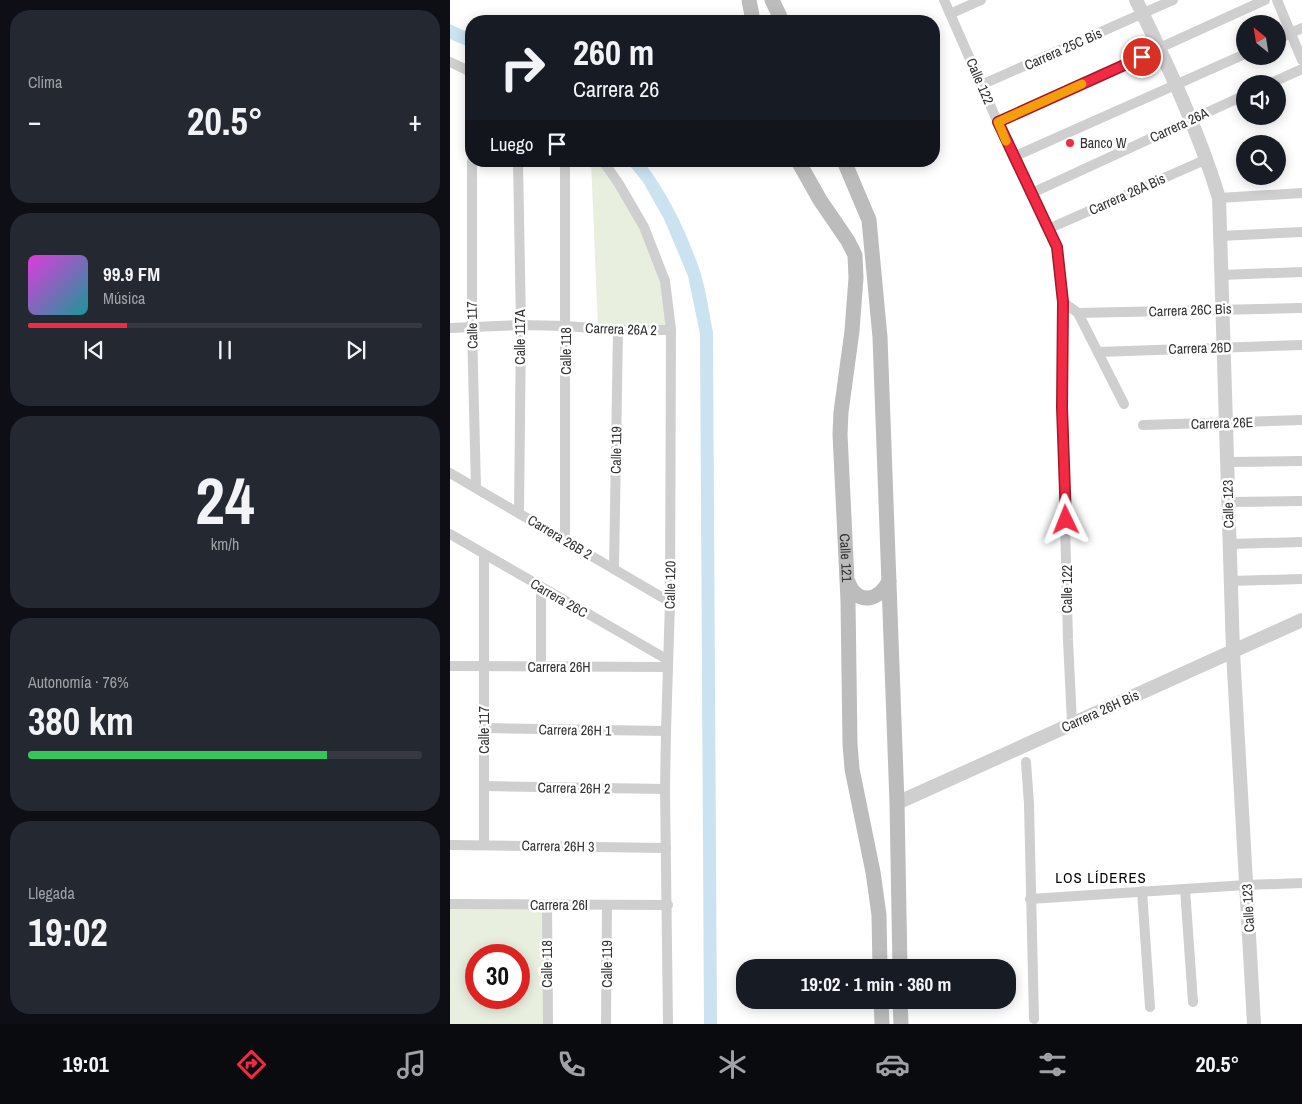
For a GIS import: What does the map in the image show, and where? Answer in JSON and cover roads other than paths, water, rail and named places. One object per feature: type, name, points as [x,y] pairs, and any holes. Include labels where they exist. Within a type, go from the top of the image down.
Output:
[{"type":"main road","points":[[749,0],[752,15]]},
{"type":"main road","points":[[772,0],[779,15]]},
{"type":"main road","name":"Calle 121","points":[[801,167],[820,200],[848,241],[855,256],[856,278],[852,331],[841,419],[848,582],[850,744],[852,769],[873,872],[878,915],[880,959]]},
{"type":"main road","points":[[847,167],[869,220],[880,337],[897,803],[900,959]]},
{"type":"main road","points":[[848,582],[850,589],[855,594],[868,598],[875,597],[881,593],[889,581]]},
{"type":"main road","points":[[881,1009],[882,1024]]},
{"type":"main road","points":[[900,1009],[901,1024]]},
{"type":"street","name":"Calle 122","points":[[944,0],[1013,157],[1057,247],[1063,302],[1063,434],[1072,723]]},
{"type":"street","points":[[950,14],[981,0]]},
{"type":"street","name":"Calle 123","points":[[1136,0],[1160,49],[1207,159],[1218,198],[1233,652],[1254,1024]]},
{"type":"street","name":"Carrera 25C Bis","points":[[981,85],[1173,0]]},
{"type":"street","points":[[998,122],[1265,0]]},
{"type":"street","points":[[1277,0],[1302,60]]},
{"type":"street","points":[[1286,35],[1302,28]]},
{"type":"street","points":[[1013,157],[1236,58]]},
{"type":"street","points":[[450,62],[465,69]]},
{"type":"street","points":[[1286,76],[1302,69]]},
{"type":"street","name":"Carrera 26A","points":[[1032,193],[1236,99]]},
{"type":"street","name":"Carrera 26A Bis","points":[[1048,229],[1207,159]]},
{"type":"street","name":"Calle 117","points":[[472,167],[472,328],[476,488]]},
{"type":"street","name":"Calle 117A","points":[[518,167],[521,325],[519,513]]},
{"type":"street","name":"Calle 118","points":[[565,167],[565,540]]},
{"type":"street","name":"Calle 120","points":[[607,167],[619,184],[648,236],[665,281],[671,330],[670,602],[665,789],[668,905],[668,1024]]},
{"type":"street","points":[[1218,198],[1302,193]]},
{"type":"street","points":[[1220,236],[1302,232]]},
{"type":"street","points":[[1221,275],[1302,272]]},
{"type":"street","points":[[1063,302],[1078,313],[1115,390],[1124,404]]},
{"type":"street","name":"Carrera 26C Bis","points":[[1078,313],[1302,308]]},
{"type":"street","name":"Carrera 26A 2","points":[[450,328],[521,325],[618,330],[671,330]]},
{"type":"street","name":"Calle 119","points":[[614,569],[618,330]]},
{"type":"street","name":"Carrera 26D","points":[[1098,352],[1302,345]]},
{"type":"street","name":"Carrera 26E","points":[[1143,425],[1302,420]]},
{"type":"street","points":[[1228,462],[1302,461]]},
{"type":"street","name":"Carrera 26B 2","points":[[450,472],[670,602]]},
{"type":"street","points":[[1228,502],[1302,501]]},
{"type":"street","name":"Carrera 26C","points":[[450,534],[668,663]]},
{"type":"street","points":[[1230,544],[1302,542]]},
{"type":"street","name":"Calle 117","points":[[484,555],[484,845]]},
{"type":"street","points":[[1231,581],[1302,579]]},
{"type":"street","points":[[541,588],[541,667]]},
{"type":"street","name":"Carrera 26H Bis","points":[[897,803],[1302,620]]},
{"type":"street","name":"Carrera 26H","points":[[450,666],[541,667],[668,663]]},
{"type":"street","name":"Carrera 26H 1","points":[[484,728],[666,731]]},
{"type":"street","points":[[1026,762],[1029,804],[1034,1019]]},
{"type":"street","name":"Carrera 26H 2","points":[[484,786],[665,789]]},
{"type":"street","name":"Carrera 26H 3","points":[[450,845],[666,848]]},
{"type":"street","points":[[1030,899],[1246,884],[1302,883]]},
{"type":"street","points":[[1185,889],[1193,1002]]},
{"type":"street","points":[[1142,892],[1150,1006]]},
{"type":"street","name":"Carrera 26I","points":[[450,904],[668,905]]},
{"type":"street","name":"Calle 118","points":[[547,905],[548,1024]]},
{"type":"street","name":"Calle 119","points":[[606,1024],[607,905]]},
{"type":"water","points":[[450,24],[465,31],[465,45],[450,39]]},
{"type":"water","points":[[631,167],[648,167],[661,186],[676,214],[700,271],[713,332],[717,1024],[704,1024],[700,334],[688,276],[664,219],[643,182]]},
{"type":"place","name":"Banco W","points":[[1070,143]]},
{"type":"district","name":"LOS LÍDERES","points":[[1101,878]]}]
